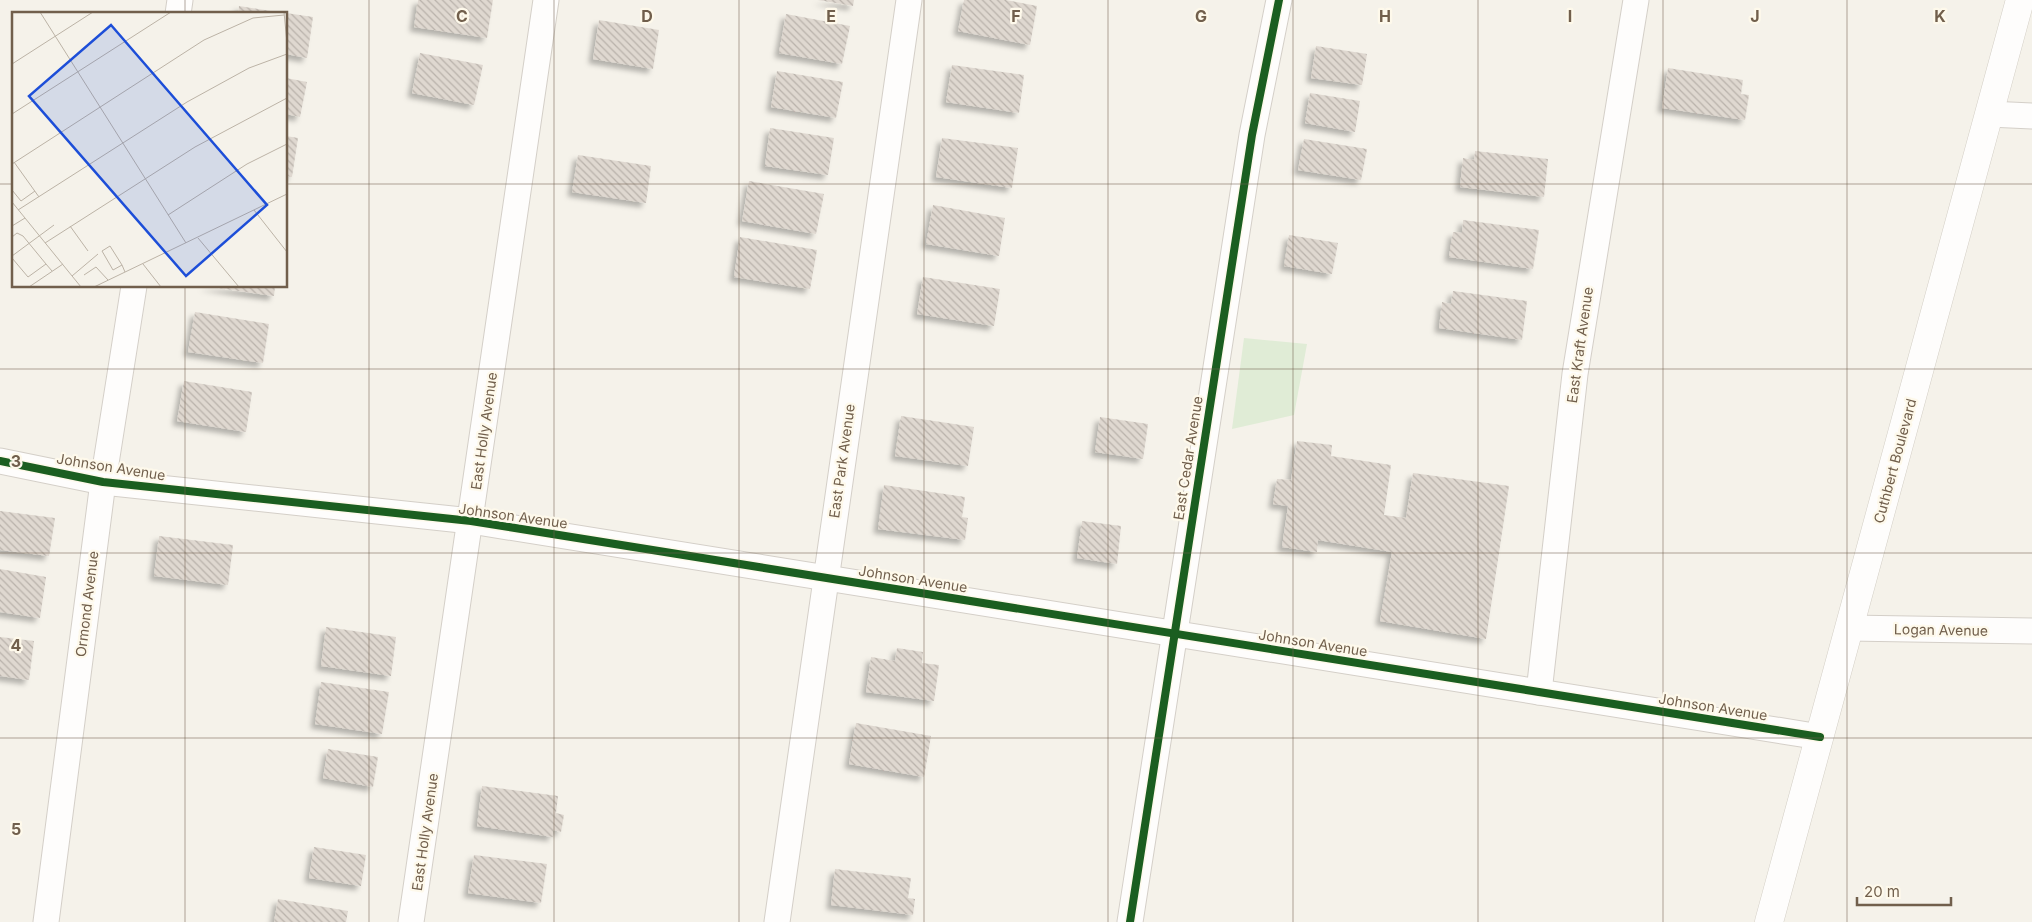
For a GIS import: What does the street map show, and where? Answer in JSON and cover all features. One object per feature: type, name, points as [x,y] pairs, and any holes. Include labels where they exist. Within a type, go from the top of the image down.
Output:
[{"type":"main road","name":"Cuthbert Boulevard","points":[[1769,922],[2020,0]]},
{"type":"street","name":"East Holly Avenue","points":[[412,922],[546,0]]},
{"type":"street","name":"East Park Avenue","points":[[777,922],[909,0]]},
{"type":"street","name":"East Cedar Avenue","points":[[1130,922],[1173,633],[1252,135],[1279,0]]},
{"type":"street","name":"East Kraft Avenue","points":[[1539,692],[1575,374],[1636,0]]},
{"type":"street","points":[[1989,114],[2032,116]]},
{"type":"street","name":"Ormond Avenue","points":[[46,922],[103,482],[134,288]]},
{"type":"street","name":"Johnson Avenue","points":[[0,461],[103,482],[471,521],[1820,737]]},
{"type":"street","name":"Logan Avenue","points":[[1849,628],[2032,631]]},
{"type":"green space","points":[[1244,338],[1307,344],[1294,415],[1232,429]]},
{"type":"building","points":[[418,0],[493,0],[487,38],[414,27]]},
{"type":"building","points":[[818,0],[854,0],[853,6]]},
{"type":"building","points":[[964,0],[1006,0],[1037,6],[1030,45],[958,31]]},
{"type":"building","points":[[239,6],[277,12],[238,12]]},
{"type":"building","points":[[288,13],[313,17],[307,58],[288,54]]},
{"type":"building","points":[[786,14],[850,26],[842,64],[779,53]]},
{"type":"building","points":[[599,20],[659,30],[653,69],[593,59]]},
{"type":"building","points":[[1316,46],[1367,54],[1362,85],[1311,78]]},
{"type":"building","points":[[420,53],[483,65],[474,105],[412,93]]},
{"type":"building","points":[[952,65],[1024,75],[1019,113],[946,102]]},
{"type":"building","points":[[1668,68],[1743,80],[1741,94],[1749,95],[1745,120],[1662,108]]},
{"type":"building","points":[[777,71],[843,82],[836,118],[771,107]]},
{"type":"building","points":[[288,78],[307,82],[300,117],[288,114]]},
{"type":"building","points":[[1310,93],[1360,101],[1355,132],[1305,123]]},
{"type":"building","points":[[770,128],[834,138],[828,175],[765,166]]},
{"type":"building","points":[[288,136],[298,138],[292,177],[288,176]]},
{"type":"building","points":[[942,138],[1018,148],[1012,188],[936,177]]},
{"type":"building","points":[[1304,139],[1367,149],[1361,180],[1298,170]]},
{"type":"building","points":[[1475,151],[1548,159],[1544,197],[1460,187],[1463,158],[1474,160]]},
{"type":"building","points":[[578,155],[651,166],[646,203],[572,192]]},
{"type":"building","points":[[749,181],[824,194],[816,234],[742,221]]},
{"type":"building","points":[[933,205],[1005,218],[999,256],[926,244]]},
{"type":"building","points":[[1463,220],[1539,230],[1533,269],[1449,257],[1453,232],[1462,233]]},
{"type":"building","points":[[1289,235],[1338,243],[1332,274],[1284,266]]},
{"type":"building","points":[[740,237],[817,250],[810,289],[734,277]]},
{"type":"building","points":[[923,277],[1000,289],[994,326],[917,314]]},
{"type":"building","points":[[218,288],[275,288],[274,296]]},
{"type":"building","points":[[1453,291],[1527,301],[1522,340],[1439,328],[1442,302],[1451,304]]},
{"type":"building","points":[[195,312],[269,324],[263,363],[188,352]]},
{"type":"building","points":[[184,381],[252,392],[246,432],[177,421]]},
{"type":"building","points":[[901,416],[974,427],[968,466],[895,456]]},
{"type":"building","points":[[1100,417],[1148,424],[1143,459],[1095,452]]},
{"type":"building","points":[[1297,441],[1332,445],[1331,456],[1391,465],[1384,515],[1406,518],[1413,473],[1509,486],[1486,639],[1380,621],[1392,552],[1318,540],[1317,552],[1282,547],[1288,506],[1273,504],[1277,479],[1291,480]]},
{"type":"building","points":[[884,485],[965,497],[962,517],[968,518],[965,540],[878,529]]},
{"type":"building","points":[[0,511],[55,518],[49,556],[0,550]]},
{"type":"building","points":[[1082,521],[1121,526],[1117,564],[1077,558]]},
{"type":"building","points":[[159,536],[233,545],[228,585],[154,576]]},
{"type":"building","points":[[0,569],[46,577],[40,618],[0,612]]},
{"type":"building","points":[[326,627],[396,637],[391,676],[321,666]]},
{"type":"building","points":[[0,637],[34,641],[29,680],[0,676]]},
{"type":"building","points":[[897,648],[923,652],[922,663],[939,665],[934,701],[866,692],[871,657],[895,661]]},
{"type":"building","points":[[321,682],[389,692],[382,734],[315,724]]},
{"type":"building","points":[[856,723],[931,736],[924,777],[849,764]]},
{"type":"building","points":[[328,749],[378,757],[373,787],[323,778]]},
{"type":"building","points":[[482,786],[558,796],[556,813],[564,815],[561,832],[553,830],[553,837],[477,826]]},
{"type":"building","points":[[314,847],[366,855],[361,886],[309,878]]},
{"type":"building","points":[[474,855],[547,864],[541,903],[468,893]]},
{"type":"building","points":[[835,869],[911,878],[908,898],[915,899],[913,915],[831,905]]},
{"type":"building","points":[[278,899],[348,911],[346,922],[274,922]]},
{"type":"cycle path","points":[[1130,922],[1252,135],[1279,0]]},
{"type":"cycle path","points":[[0,461],[103,482],[471,521],[1820,737]]}]
